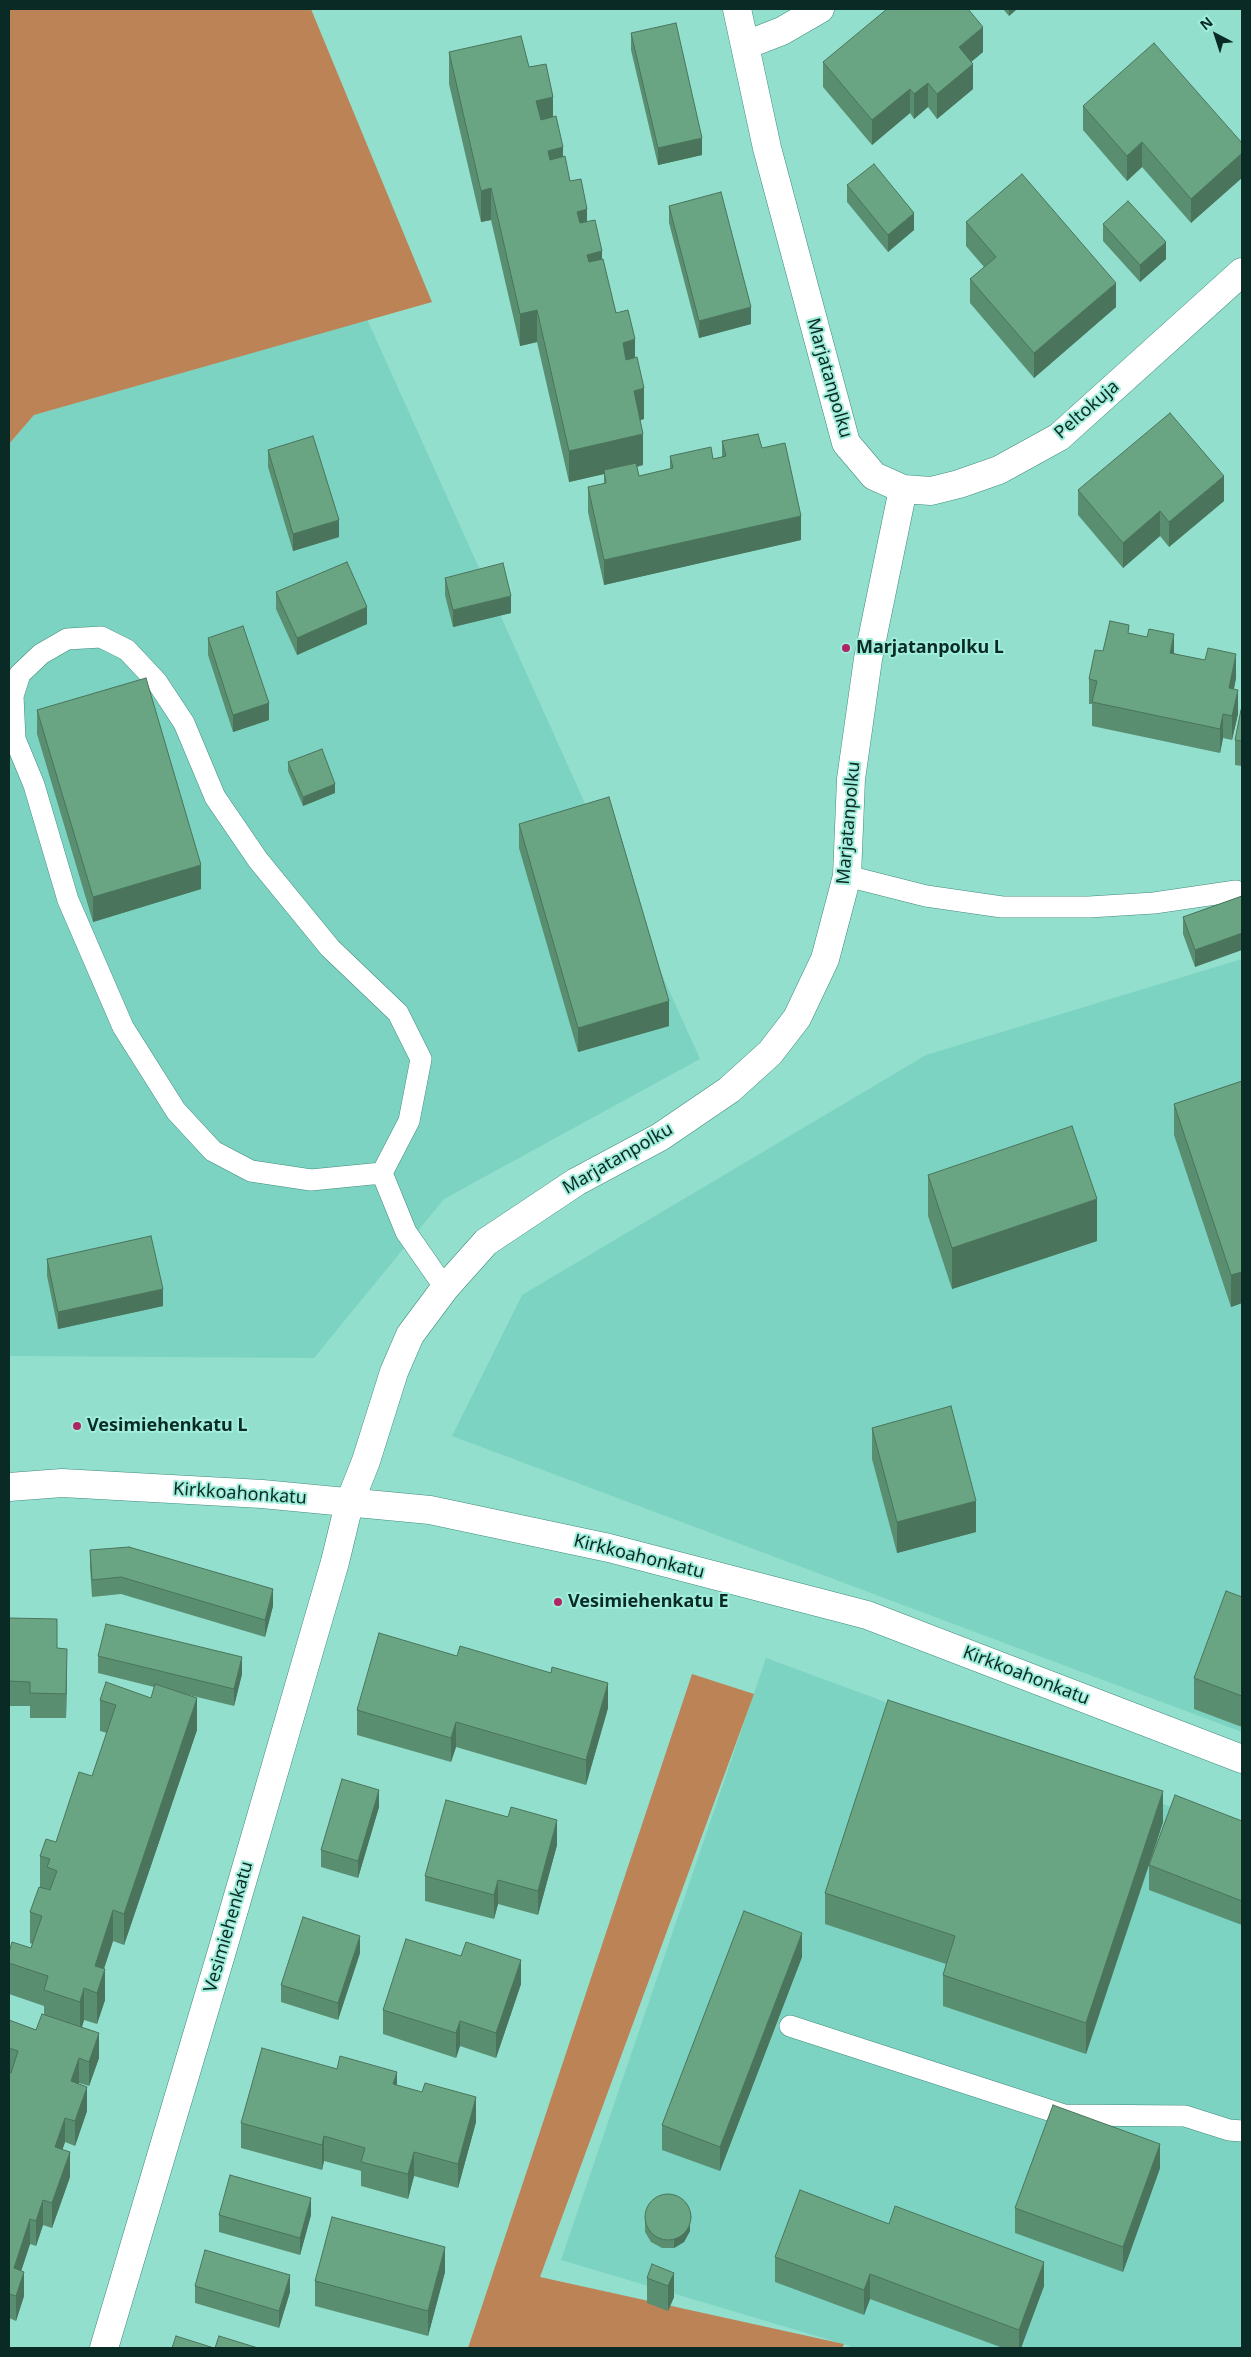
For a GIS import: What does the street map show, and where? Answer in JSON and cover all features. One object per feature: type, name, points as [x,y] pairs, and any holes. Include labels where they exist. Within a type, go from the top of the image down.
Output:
[{"type":"street","name":"Marjatanpolku","points":[[349,1504],[366,1461],[394,1372],[407,1342],[445,1288],[486,1242],[576,1182],[660,1136],[729,1090],[770,1053],[797,1018],[825,959],[847,876],[852,769],[868,659],[903,489],[874,476],[846,443],[767,148],[737,9]]},
{"type":"street","points":[[746,45],[782,31],[820,9]]},
{"type":"street","name":"Peltokuja","points":[[903,489],[931,491],[959,484],[999,470],[1059,437],[1242,272]]},
{"type":"street","name":"Kirkkoahonkatu","points":[[9,1487],[62,1483],[262,1494],[349,1504],[430,1510],[609,1548],[867,1615],[1242,1759]]},
{"type":"street","name":"Vesimiehenkatu","points":[[104,2348],[222,1951],[349,1504]]},
{"type":"lane","points":[[382,1173],[311,1180],[251,1171],[213,1151],[176,1111],[123,1026],[68,900],[34,785],[15,739],[13,696],[20,674],[41,654],[67,639],[101,637],[127,650],[157,682],[184,723],[215,797],[258,860],[330,948],[398,1013],[421,1059],[409,1120],[382,1173],[406,1232],[445,1288]]},
{"type":"lane","points":[[847,876],[926,896],[1002,907],[1089,907],[1154,903],[1236,891]]},
{"type":"lane","points":[[790,2026],[1064,2115],[1185,2116],[1229,2130],[1242,2131]]},
{"type":"shaded area","points":[[9,9],[311,9],[432,302],[34,415],[9,444]]},
{"type":"shaded area","points":[[367,319],[700,1059],[444,1199],[314,1358],[9,1356],[9,444],[34,415]]},
{"type":"shaded area","points":[[1242,959],[1242,1732],[452,1436],[522,1295],[926,1055]]},
{"type":"shaded area","points":[[766,1658],[1242,1833],[1242,2348],[849,2348],[850,2346],[561,2260]]},
{"type":"shaded area","points":[[692,1674],[754,1694],[540,2277],[844,2344],[842,2348],[468,2348]]},
{"type":"building","points":[[887,9],[968,9],[983,27],[959,47],[973,64],[937,94],[928,83],[914,94],[910,89],[872,120],[823,62]]},
{"type":"building","points":[[676,23],[702,138],[658,148],[631,33]]},
{"type":"building","points":[[521,36],[529,67],[546,64],[553,97],[536,101],[541,120],[556,116],[563,147],[548,151],[550,160],[565,156],[570,181],[581,179],[587,209],[577,212],[580,223],[595,220],[602,251],[587,255],[589,262],[603,259],[616,313],[628,310],[635,339],[623,343],[626,360],[637,357],[644,388],[634,391],[643,434],[569,451],[537,310],[520,314],[491,188],[481,191],[449,52]]},
{"type":"building","points":[[1154,43],[1242,143],[1242,153],[1191,199],[1142,142],[1127,156],[1083,106]]},
{"type":"building","points":[[874,164],[914,213],[888,235],[847,185]]},
{"type":"building","points":[[1022,174],[1116,283],[1034,353],[970,279],[996,257],[966,222]]},
{"type":"building","points":[[721,192],[751,307],[699,321],[669,206]]},
{"type":"building","points":[[1128,201],[1166,242],[1140,265],[1103,224]]},
{"type":"building","points":[[1170,413],[1224,476],[1169,522],[1160,511],[1123,543],[1078,490]]},
{"type":"building","points":[[758,434],[762,448],[785,443],[801,516],[604,560],[588,487],[606,483],[604,470],[636,463],[639,476],[673,468],[670,456],[711,447],[713,459],[726,456],[722,441]]},
{"type":"building","points":[[313,436],[339,520],[293,534],[268,450]]},
{"type":"building","points":[[347,562],[367,607],[297,638],[276,592]]},
{"type":"building","points":[[503,563],[511,596],[453,610],[445,578]]},
{"type":"building","points":[[1110,621],[1129,625],[1128,633],[1147,637],[1149,629],[1174,634],[1170,653],[1205,660],[1208,648],[1236,654],[1229,688],[1238,690],[1232,716],[1223,714],[1220,729],[1092,702],[1097,681],[1089,679],[1095,650],[1103,651]]},
{"type":"building","points":[[243,626],[269,703],[233,715],[208,638]]},
{"type":"building","points":[[146,678],[201,865],[93,897],[37,710]]},
{"type":"building","points":[[1242,710],[1242,741],[1235,740]]},
{"type":"building","points":[[322,749],[335,784],[303,797],[288,762]]},
{"type":"building","points":[[609,797],[669,1001],[578,1028],[519,824]]},
{"type":"building","points":[[1242,896],[1242,933],[1195,950],[1183,917]]},
{"type":"building","points":[[1242,1081],[1242,1272],[1231,1275],[1174,1104]]},
{"type":"building","points":[[1072,1126],[1097,1199],[952,1248],[928,1175]]},
{"type":"building","points":[[151,1236],[163,1289],[58,1312],[47,1259]]},
{"type":"building","points":[[951,1406],[976,1501],[897,1522],[872,1428]]},
{"type":"building","points":[[129,1547],[273,1589],[265,1620],[121,1577],[92,1580],[90,1550]]},
{"type":"building","points":[[1226,1591],[1242,1597],[1242,1696],[1194,1678]]},
{"type":"building","points":[[9,1618],[57,1619],[57,1648],[67,1649],[66,1694],[30,1693],[30,1682],[9,1681]]},
{"type":"building","points":[[106,1624],[242,1657],[234,1689],[98,1656]]},
{"type":"building","points":[[379,1633],[457,1656],[460,1646],[551,1673],[552,1667],[608,1683],[586,1760],[456,1722],[451,1738],[357,1710]]},
{"type":"building","points":[[106,1682],[151,1698],[155,1684],[197,1698],[124,1914],[113,1910],[95,1966],[105,1969],[97,1993],[84,1988],[80,2002],[44,1990],[48,1976],[9,1963],[9,1952],[12,1942],[31,1948],[42,1916],[30,1912],[39,1887],[50,1890],[57,1871],[47,1867],[50,1859],[40,1856],[46,1839],[56,1842],[79,1772],[92,1776],[116,1705],[100,1700]]},
{"type":"building","points":[[888,1700],[1163,1791],[1086,2023],[943,1975],[955,1936],[825,1893]]},
{"type":"building","points":[[342,1779],[379,1790],[358,1861],[321,1850]]},
{"type":"building","points":[[1175,1795],[1242,1821],[1242,1901],[1149,1865]]},
{"type":"building","points":[[446,1800],[508,1817],[511,1807],[557,1820],[538,1891],[498,1880],[494,1895],[425,1876]]},
{"type":"building","points":[[744,1911],[802,1933],[720,2147],[662,2125]]},
{"type":"building","points":[[303,1917],[360,1936],[338,2003],[281,1985]]},
{"type":"building","points":[[406,1939],[461,1956],[466,1942],[521,1960],[496,2033],[460,2021],[456,2033],[383,2010]]},
{"type":"building","points":[[42,2014],[99,2033],[89,2062],[79,2058],[71,2081],[87,2087],[75,2121],[65,2118],[55,2147],[70,2152],[52,2203],[43,2200],[36,2221],[30,2219],[14,2268],[24,2272],[16,2296],[9,2294],[9,2072],[11,2073],[18,2051],[9,2048],[9,2020],[36,2030]]},
{"type":"building","points":[[262,2048],[337,2069],[340,2056],[397,2072],[393,2084],[422,2092],[425,2083],[476,2097],[458,2164],[414,2152],[408,2174],[361,2162],[365,2148],[324,2136],[322,2145],[241,2123]]},
{"type":"building","points":[[1053,2105],[1160,2144],[1123,2247],[1015,2208]]},
{"type":"building","points":[[230,2175],[311,2198],[300,2238],[219,2215]]},
{"type":"building","points":[[800,2190],[889,2224],[895,2206],[1044,2262],[1019,2330],[870,2274],[864,2290],[775,2257]]},
{"type":"building","points":[[668,2194],[681,2198],[687,2204],[691,2217],[687,2230],[681,2236],[668,2240],[655,2236],[649,2230],[645,2217],[649,2204],[655,2198]]},
{"type":"building","points":[[332,2217],[445,2247],[428,2311],[315,2281]]},
{"type":"building","points":[[205,2250],[290,2275],[279,2311],[195,2286]]},
{"type":"building","points":[[652,2264],[674,2273],[668,2286],[647,2278]]},
{"type":"building","points":[[176,2336],[214,2348],[172,2348]]},
{"type":"building","points":[[219,2336],[258,2348],[215,2348]]},
{"type":"place","name":"Marjatanpolku L","points":[[846,648]]},
{"type":"place","name":"Vesimiehenkatu L","points":[[77,1426]]},
{"type":"place","name":"Vesimiehenkatu E","points":[[558,1602]]}]
